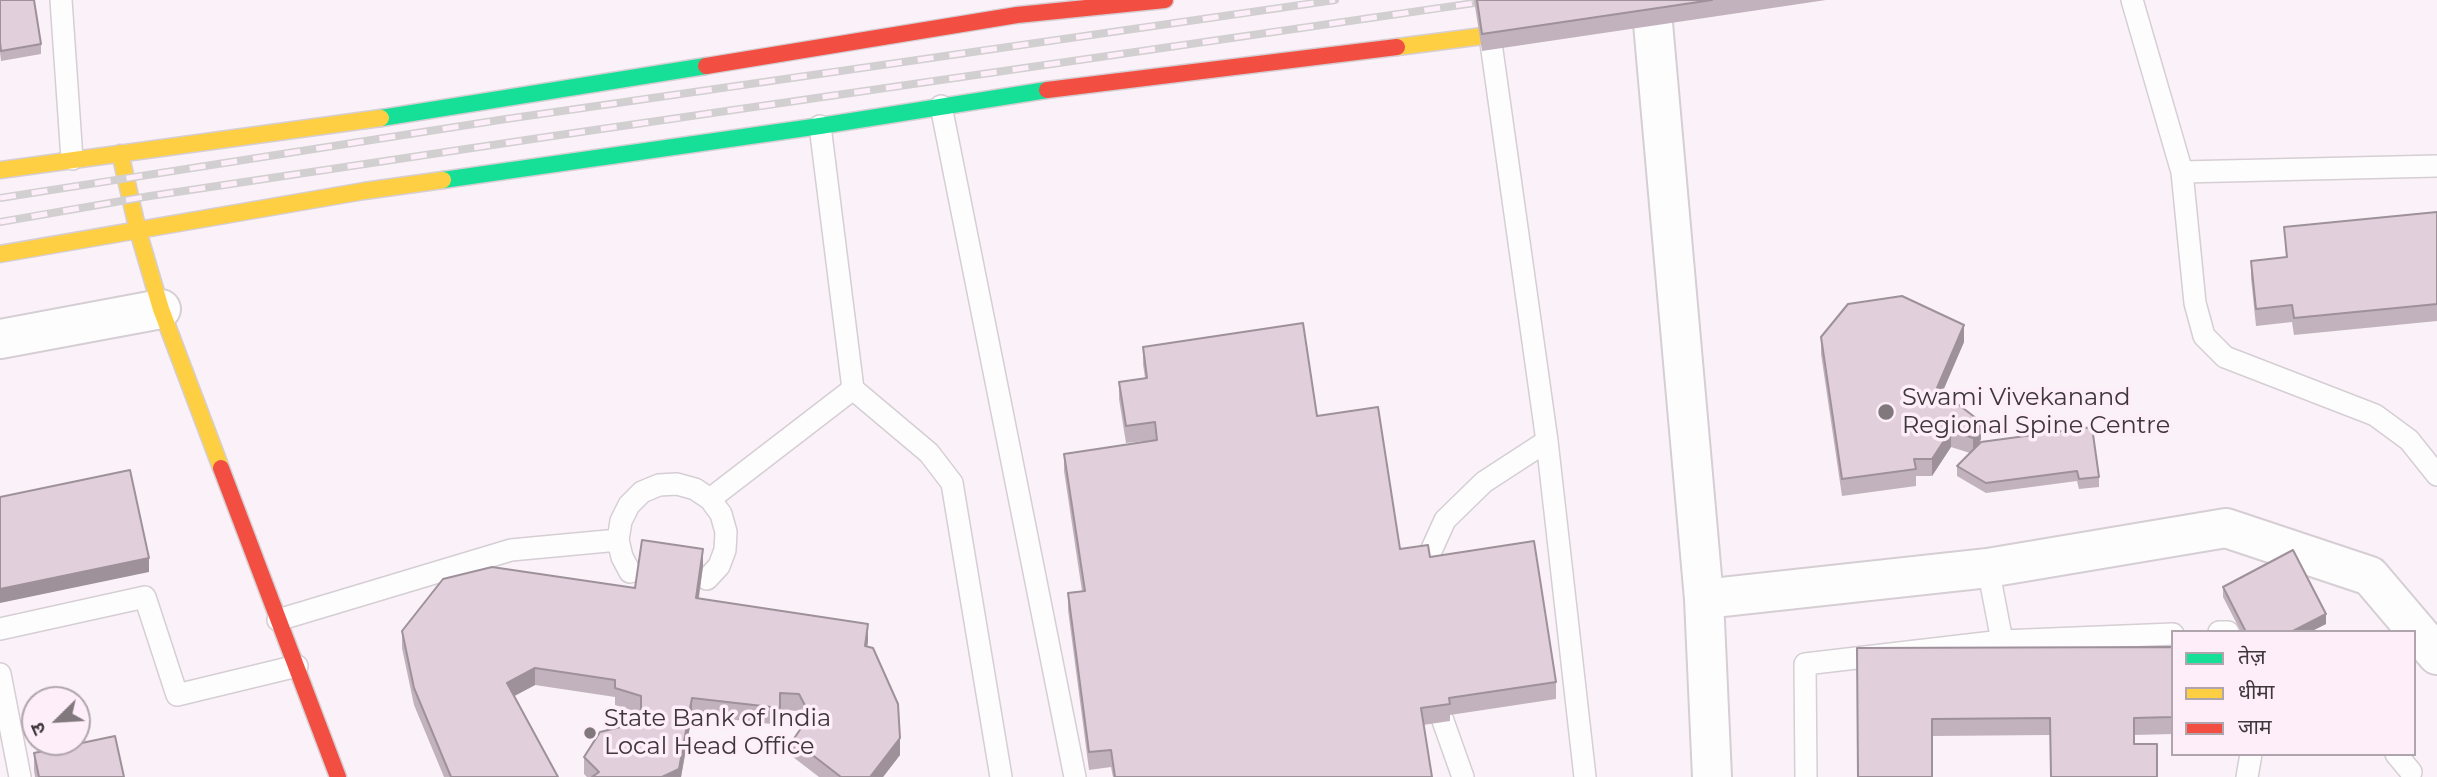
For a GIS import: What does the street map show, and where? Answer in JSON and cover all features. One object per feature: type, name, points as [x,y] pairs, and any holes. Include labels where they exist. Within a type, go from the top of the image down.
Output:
[{"type":"main road","points":[[2,170],[439,110],[1016,8],[1165,0]]},
{"type":"main road","points":[[0,254],[364,191],[820,126],[1041,91],[1544,28]]},
{"type":"main road","points":[[120,153],[138,231],[162,309],[338,777]]},
{"type":"street","points":[[1651,12],[1704,599],[1712,777]]},
{"type":"street","points":[[0,338],[162,309]]},
{"type":"street","points":[[1704,599],[1988,568],[2226,528],[2370,576],[2437,654]]},
{"type":"lane","points":[[61,0],[72,159]]},
{"type":"lane","points":[[2132,0],[2182,172],[2195,303],[2204,336],[2225,357],[2375,415],[2409,440],[2437,475]]},
{"type":"lane","points":[[1490,36],[1547,441],[1585,777]]},
{"type":"lane","points":[[941,106],[1075,777]]},
{"type":"lane","points":[[820,126],[853,389],[929,453],[952,484],[1001,777]]},
{"type":"lane","points":[[0,144],[2,170]]},
{"type":"lane","points":[[2182,172],[2437,166]]},
{"type":"lane","points":[[710,499],[853,389]]},
{"type":"lane","points":[[1426,562],[1445,520],[1484,482],[1547,441]]},
{"type":"lane","points":[[630,572],[622,557],[618,540],[621,522],[629,505],[642,492],[659,485],[677,484],[695,489],[710,499],[721,514],[726,532],[725,550],[719,566],[707,579]]},
{"type":"lane","points":[[278,620],[511,550],[618,540]]},
{"type":"lane","points":[[1988,568],[2002,640]]},
{"type":"lane","points":[[0,629],[145,597],[177,695],[297,666]]},
{"type":"lane","points":[[1807,777],[1805,664],[2002,640],[2171,634]]},
{"type":"lane","points":[[0,674],[20,777]]},
{"type":"lane","points":[[1442,719],[1463,777]]},
{"type":"lane","points":[[2247,777],[2251,756]]},
{"type":"lane","points":[[2398,756],[2411,772]]},
{"type":"building","points":[[0,0],[34,0],[41,44],[1,51]]},
{"type":"building","points":[[1477,0],[1712,0],[1482,34]]},
{"type":"building","points":[[2437,212],[2437,304],[2294,318],[2292,305],[2256,309],[2251,261],[2287,257],[2284,227]]},
{"type":"building","points":[[1902,296],[1964,325],[1937,388],[1981,422],[1973,438],[1951,430],[1932,459],[1914,459],[1916,469],[1842,479],[1821,337],[1848,304]]},
{"type":"building","points":[[1303,323],[1317,416],[1378,407],[1400,549],[1428,545],[1430,557],[1534,541],[1556,682],[1449,698],[1450,704],[1421,708],[1432,777],[1115,777],[1111,750],[1089,752],[1068,593],[1085,591],[1064,454],[1157,440],[1155,422],[1126,426],[1119,382],[1147,378],[1143,347]]},
{"type":"building","points":[[2092,427],[2099,477],[2079,479],[2077,471],[1986,483],[1957,466],[1981,442]]},
{"type":"building","points":[[130,470],[149,558],[0,589],[0,497]]},
{"type":"building","points":[[642,540],[703,549],[696,598],[868,624],[865,646],[873,648],[898,704],[900,738],[870,777],[841,777],[793,740],[810,715],[799,694],[780,693],[780,708],[692,698],[679,769],[662,777],[592,777],[599,772],[584,757],[600,732],[641,722],[641,696],[615,688],[615,680],[535,668],[507,683],[558,777],[451,777],[414,688],[402,631],[443,579],[492,567],[635,588]]},
{"type":"building","points":[[2293,550],[2326,614],[2295,630],[2245,630],[2223,587]]},
{"type":"building","points":[[2171,647],[2171,717],[2134,718],[2134,744],[2157,744],[2157,777],[2051,777],[2050,718],[1932,719],[1932,777],[1858,777],[1857,648]]},
{"type":"building","points":[[115,736],[124,777],[39,777],[35,756],[91,756],[91,741]]},
{"type":"railway","points":[[0,198],[506,119],[1335,0]]},
{"type":"railway","points":[[0,222],[150,196],[553,136],[1495,0]]},
{"type":"traffic: fast","points":[[381,118],[706,66]]},
{"type":"traffic: fast","points":[[443,180],[820,126],[1047,90]]},
{"type":"traffic: slow","points":[[1397,47],[1530,30]]},
{"type":"traffic: slow","points":[[0,170],[381,118]]},
{"type":"traffic: slow","points":[[120,153],[138,231],[161,309],[221,468]]},
{"type":"traffic: slow","points":[[0,254],[364,191],[443,180]]},
{"type":"traffic: jam","points":[[706,66],[1017,15],[1165,0]]},
{"type":"traffic: jam","points":[[1047,90],[1397,47]]},
{"type":"traffic: jam","points":[[221,468],[338,777]]},
{"type":"place","name":"Swami Vivekanand Regional Spine Centre","points":[[1886,412]]},
{"type":"place","name":"State Bank of India Local Head Office","points":[[590,733]]}]
